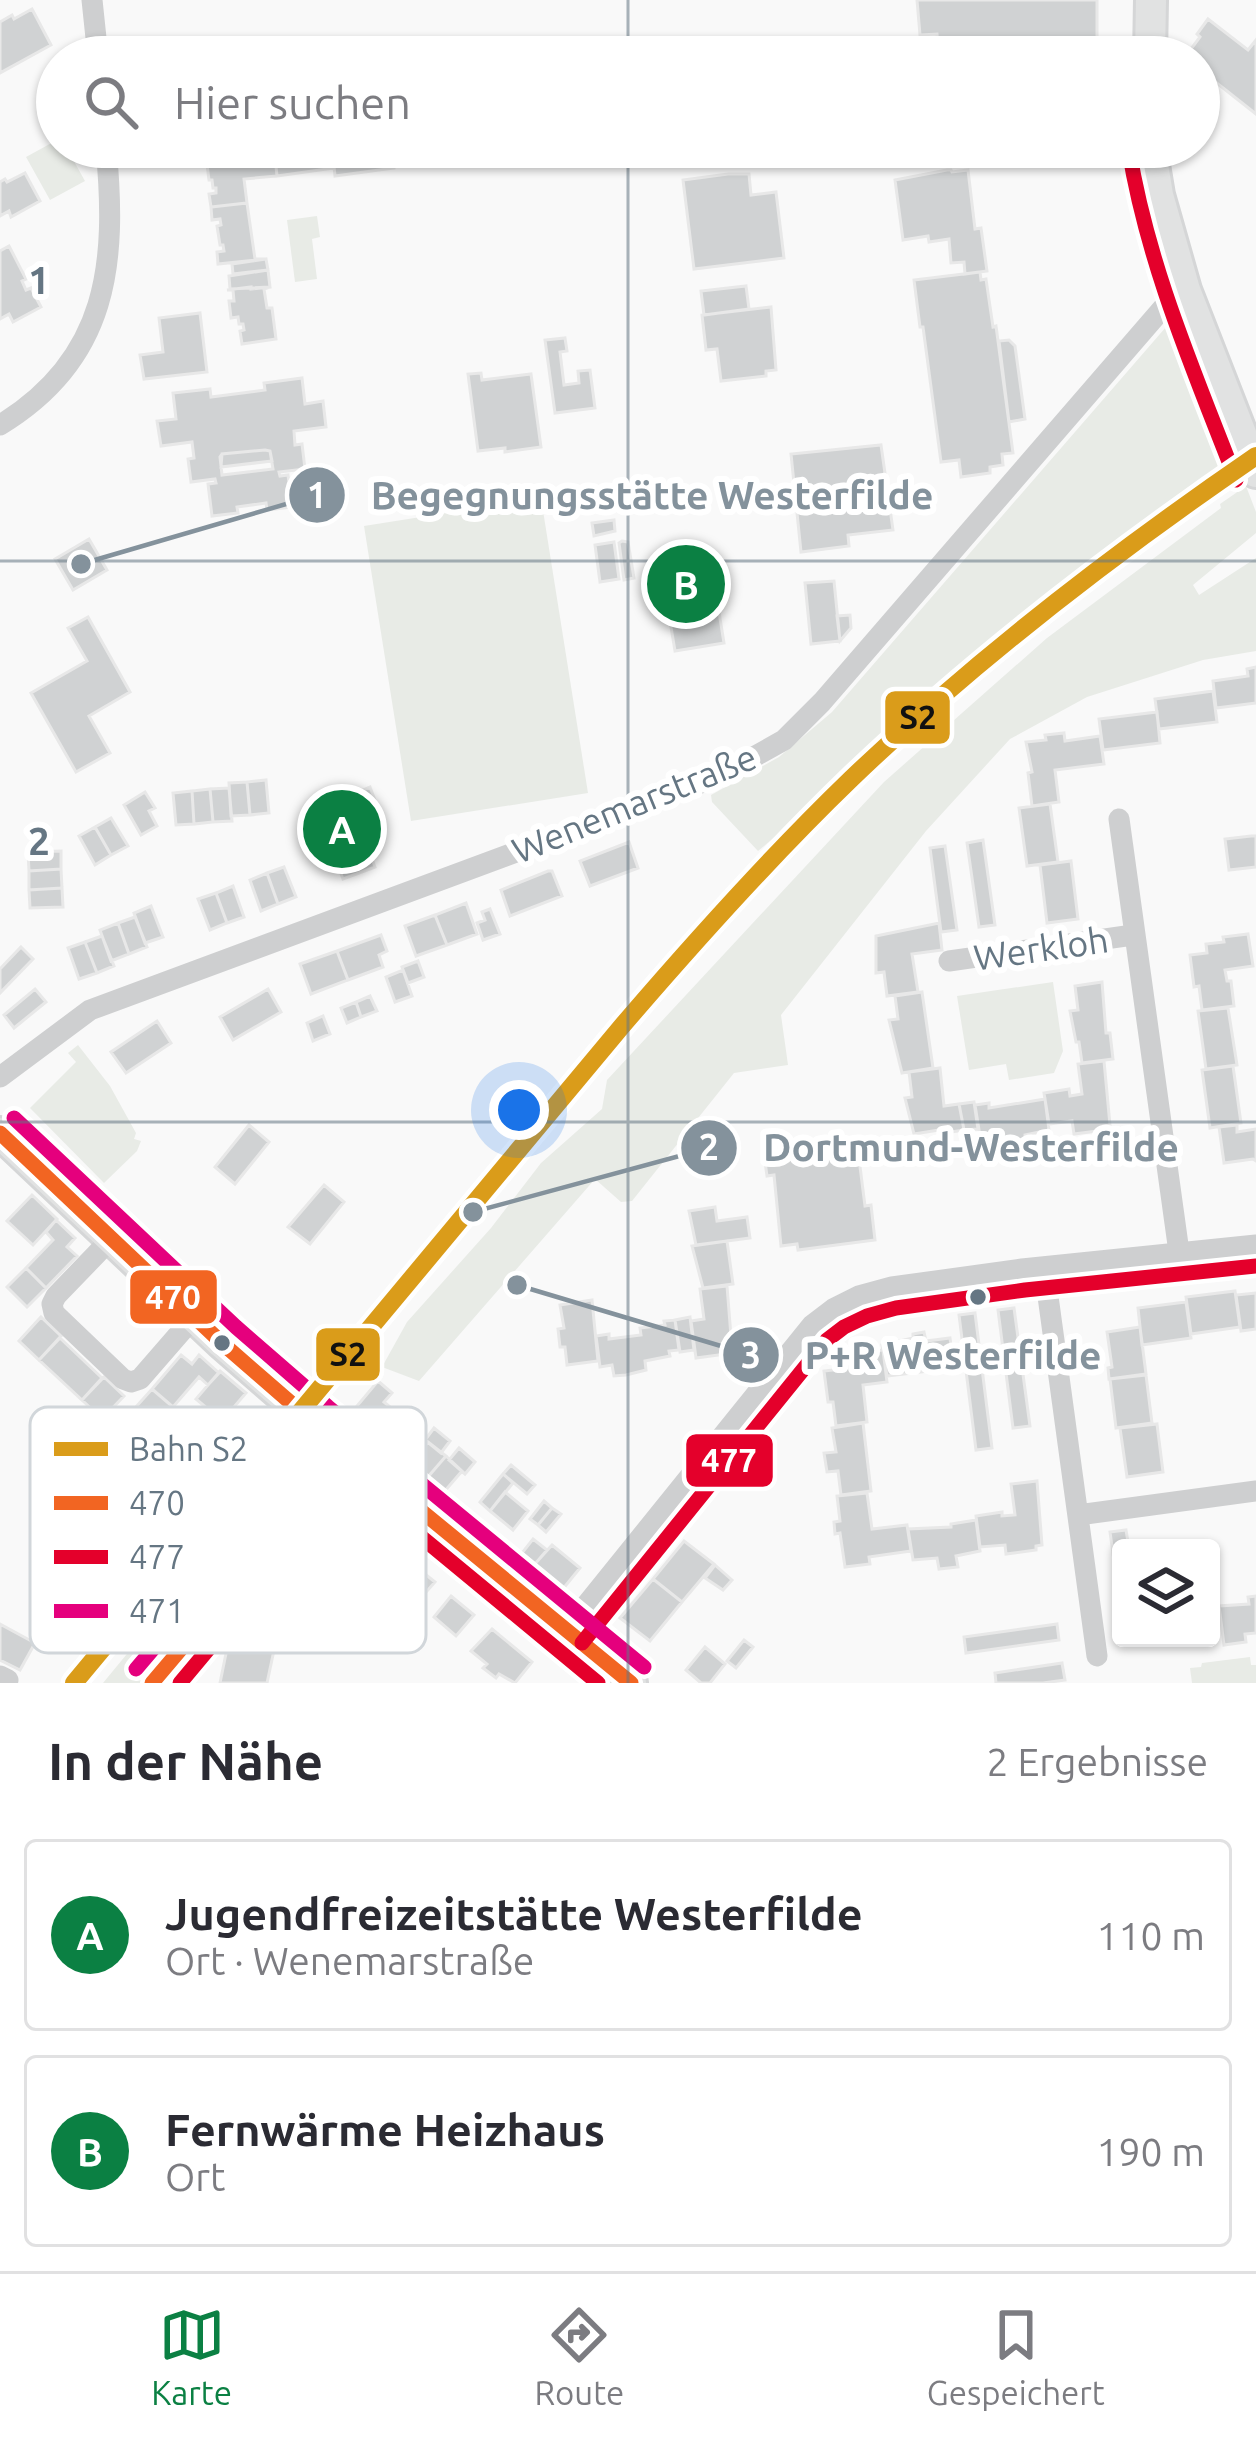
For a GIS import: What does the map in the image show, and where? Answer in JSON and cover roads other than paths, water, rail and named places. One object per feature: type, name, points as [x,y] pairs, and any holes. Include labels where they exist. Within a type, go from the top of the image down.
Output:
[{"type":"street","points":[[92,0],[96,36]]},
{"type":"street","points":[[1150,36],[1151,0]]},
{"type":"street","points":[[0,425],[43,394],[86,336],[109,264],[107,168]]},
{"type":"street","points":[[1154,168],[1185,290],[1256,472]]},
{"type":"street","name":"Wenemarstraße","points":[[0,1077],[90,1010],[694,786],[784,740],[1162,309],[1185,290]]},
{"type":"street","name":"Werkloh","points":[[1118,819],[1179,1252]]},
{"type":"street","name":"Werkloh","points":[[949,961],[1133,935]]},
{"type":"street","points":[[0,1133],[193,1318],[296,1407]]},
{"type":"street","points":[[110,1240],[52,1304],[54,1313],[123,1379],[140,1379],[193,1318]]},
{"type":"street","points":[[566,1630],[812,1325],[833,1309],[892,1288],[1256,1245]]},
{"type":"street","points":[[1044,1267],[1097,1656]]},
{"type":"street","points":[[1078,1515],[1256,1491]]},
{"type":"street","points":[[426,1515],[632,1683]]},
{"type":"rail line","name":"S2","points":[[304,1407],[622,1026],[705,931],[851,779],[996,650],[1256,456]]},
{"type":"rail line","name":"S2","points":[[74,1683],[99,1653]]},
{"type":"place","name":"Begegnungsstätte Westerfilde","points":[[81,564]]},
{"type":"place","name":"Fernwärme Heizhaus","points":[[686,584]]},
{"type":"place","name":"Jugendfreizeitstätte Westerfilde","points":[[342,829]]},
{"type":"place","name":"Dortmund-Westerfilde","points":[[473,1212]]},
{"type":"place","name":"P+R Westerfilde","points":[[517,1285]]}]
